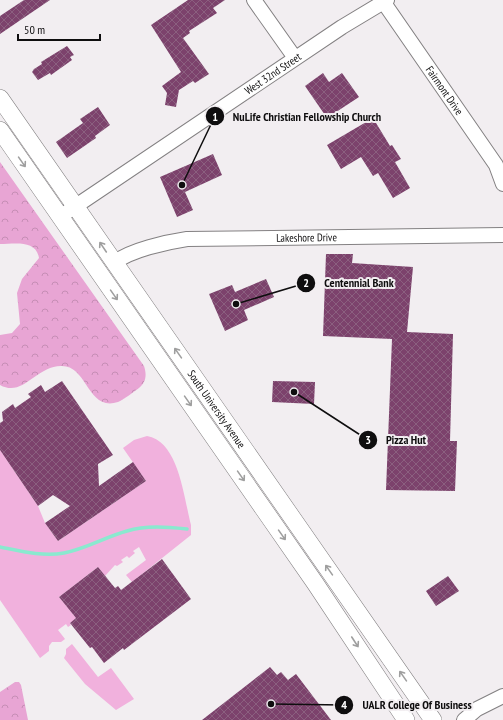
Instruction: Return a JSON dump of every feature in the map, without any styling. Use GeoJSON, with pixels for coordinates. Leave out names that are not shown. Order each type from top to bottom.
{"type":"FeatureCollection","features":[{"type":"Feature","properties":{"kind":"main road","name":"South University Avenue"},"geometry":{"type":"LineString","coordinates":[[0,98],[433,720]]}},
{"type":"Feature","properties":{"kind":"main road","name":"South University Avenue"},"geometry":{"type":"LineString","coordinates":[[0,130],[336,614],[406,720]]}},
{"type":"Feature","properties":{"kind":"street"},"geometry":{"type":"LineString","coordinates":[[254,0],[295,58]]}},
{"type":"Feature","properties":{"kind":"street","name":"West 32nd Street"},"geometry":{"type":"LineString","coordinates":[[60,216],[295,58],[384,1]]}},
{"type":"Feature","properties":{"kind":"street","name":"Fairmont Drive"},"geometry":{"type":"LineString","coordinates":[[384,1],[496,165],[503,184]]}},
{"type":"Feature","properties":{"kind":"street","name":"Lakeshore Drive"},"geometry":{"type":"LineString","coordinates":[[114,263],[158,245],[187,239],[503,235]]}},
{"type":"Feature","properties":{"kind":"street"},"geometry":{"type":"LineString","coordinates":[[464,720],[477,709],[503,696]]}},
{"type":"Feature","properties":{"kind":"shaded area"},"geometry":{"type":"Polygon","coordinates":[[[147,436],[158,440],[166,448],[173,460],[182,487],[191,525],[191,535],[132,582],[126,575],[146,560],[139,547],[133,551],[135,553],[129,558],[127,556],[121,560],[123,562],[117,566],[115,565],[105,576],[98,567],[59,597],[76,618],[68,627],[66,624],[58,630],[65,639],[61,642],[52,642],[49,646],[49,651],[40,658],[0,600],[0,450],[38,506],[45,523],[58,541],[146,481],[123,448],[134,440],[147,436]]]}},
{"type":"Feature","properties":{"kind":"shaded area"},"geometry":{"type":"Polygon","coordinates":[[[72,644],[98,677],[111,668],[134,699],[116,710],[85,684],[64,658],[66,649],[72,644]]]}},
{"type":"Feature","properties":{"kind":"green space"},"geometry":{"type":"Polygon","coordinates":[[[0,162],[144,366],[146,375],[143,383],[139,388],[121,401],[108,403],[100,400],[93,395],[77,373],[70,368],[61,366],[52,367],[16,388],[8,388],[0,385],[0,335],[12,333],[20,324],[17,293],[22,279],[39,258],[34,248],[29,245],[18,243],[0,244],[0,162]]]}},
{"type":"Feature","properties":{"kind":"green space"},"geometry":{"type":"Polygon","coordinates":[[[15,682],[19,682],[21,685],[28,720],[0,720],[0,692],[15,682]]]}},
{"type":"Feature","properties":{"kind":"building"},"geometry":{"type":"Polygon","coordinates":[[[24,0],[50,0],[0,34],[0,16],[24,0]]]}},
{"type":"Feature","properties":{"kind":"building"},"geometry":{"type":"Polygon","coordinates":[[[188,0],[225,0],[213,8],[217,13],[189,31],[190,33],[183,38],[209,74],[195,83],[193,81],[179,90],[176,107],[165,105],[167,93],[162,86],[181,72],[151,25],[188,0]]]}},
{"type":"Feature","properties":{"kind":"building"},"geometry":{"type":"Polygon","coordinates":[[[67,46],[74,55],[70,57],[72,60],[51,75],[50,73],[38,80],[32,72],[34,69],[42,64],[41,62],[67,46]]]}},
{"type":"Feature","properties":{"kind":"building"},"geometry":{"type":"Polygon","coordinates":[[[323,73],[329,82],[342,73],[359,97],[327,118],[305,86],[323,73]]]}},
{"type":"Feature","properties":{"kind":"building"},"geometry":{"type":"Polygon","coordinates":[[[98,107],[110,125],[95,136],[96,138],[67,158],[56,142],[83,123],[80,119],[98,107]]]}},
{"type":"Feature","properties":{"kind":"building"},"geometry":{"type":"Polygon","coordinates":[[[373,118],[390,146],[392,145],[401,159],[395,162],[410,188],[393,198],[378,173],[373,176],[361,157],[341,169],[327,145],[373,118]]]}},
{"type":"Feature","properties":{"kind":"building"},"geometry":{"type":"Polygon","coordinates":[[[213,154],[222,175],[185,192],[193,210],[177,217],[160,177],[213,154]]]}},
{"type":"Feature","properties":{"kind":"building"},"geometry":{"type":"Polygon","coordinates":[[[326,254],[353,254],[352,263],[413,267],[407,332],[453,334],[450,441],[457,441],[455,491],[386,490],[392,339],[323,336],[326,254]]]}},
{"type":"Feature","properties":{"kind":"building"},"geometry":{"type":"Polygon","coordinates":[[[266,279],[274,297],[244,310],[248,320],[225,331],[209,294],[232,285],[235,292],[266,279]]]}},
{"type":"Feature","properties":{"kind":"building"},"geometry":{"type":"Polygon","coordinates":[[[62,381],[113,455],[98,464],[99,486],[133,462],[146,481],[58,541],[45,523],[70,506],[53,495],[38,506],[0,450],[0,423],[3,421],[2,412],[13,404],[15,408],[31,397],[28,394],[41,385],[45,392],[62,381]]]}},
{"type":"Feature","properties":{"kind":"building"},"geometry":{"type":"Polygon","coordinates":[[[273,381],[315,382],[314,404],[272,402],[273,381]]]}},
{"type":"Feature","properties":{"kind":"building"},"geometry":{"type":"Polygon","coordinates":[[[162,559],[191,599],[124,650],[123,648],[104,663],[92,647],[90,648],[70,623],[76,618],[59,597],[98,567],[115,588],[118,586],[121,590],[162,559]]]}},
{"type":"Feature","properties":{"kind":"building"},"geometry":{"type":"Polygon","coordinates":[[[448,576],[459,591],[436,606],[426,591],[448,576]]]}},
{"type":"Feature","properties":{"kind":"building"},"geometry":{"type":"Polygon","coordinates":[[[270,667],[277,675],[281,672],[288,680],[296,674],[331,720],[202,720],[270,667]]]}},
{"type":"Feature","properties":{"kind":"waterway"},"geometry":{"type":"LineString","coordinates":[[0,547],[32,553],[56,554],[80,549],[134,529],[157,527],[187,529]]}},
{"type":"Feature","properties":{"kind":"place","name":"NuLife Christian Fellowship Church"},"geometry":{"type":"Point","coordinates":[182,185]}},
{"type":"Feature","properties":{"kind":"place","name":"Centennial Bank"},"geometry":{"type":"Point","coordinates":[236,304]}},
{"type":"Feature","properties":{"kind":"place","name":"Pizza Hut"},"geometry":{"type":"Point","coordinates":[294,392]}},
{"type":"Feature","properties":{"kind":"place","name":"UALR College Of Business"},"geometry":{"type":"Point","coordinates":[271,704]}}]}
